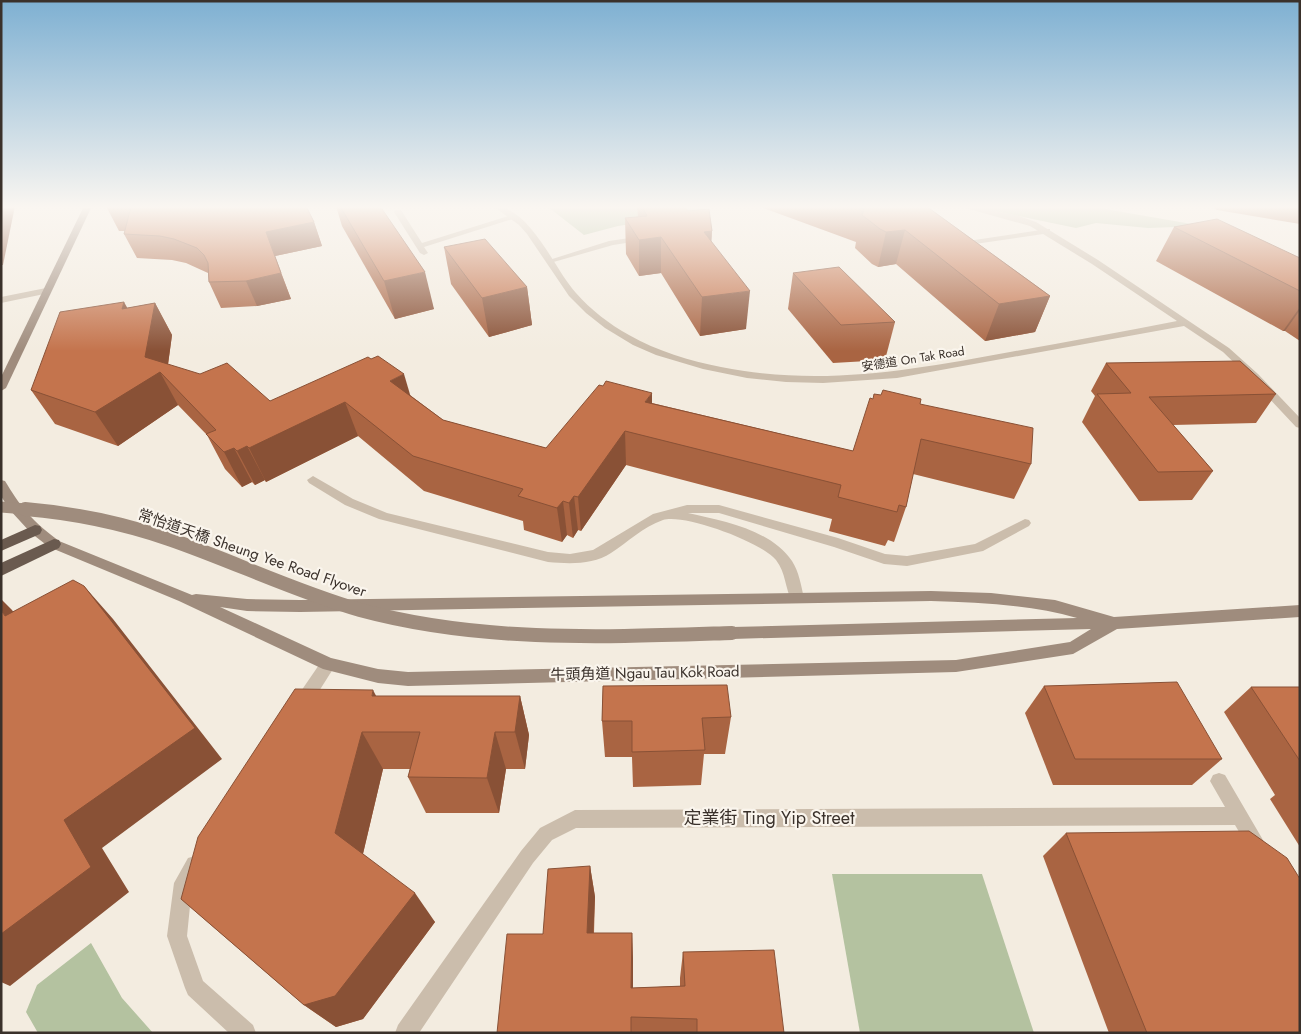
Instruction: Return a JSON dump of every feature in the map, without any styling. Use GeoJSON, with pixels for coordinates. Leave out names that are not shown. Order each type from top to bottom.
{"type":"FeatureCollection","features":[{"type":"Feature","properties":{"kind":"highway"},"geometry":{"type":"LineString","coordinates":[[1,546],[35,530]]}},
{"type":"Feature","properties":{"kind":"highway"},"geometry":{"type":"LineString","coordinates":[[1,570],[54,544]]}},
{"type":"Feature","properties":{"kind":"main road"},"geometry":{"type":"LineString","coordinates":[[1,388],[64,254]]}},
{"type":"Feature","properties":{"kind":"main road","name":"牛頭角道 Ngau Tau Kok Road"},"geometry":{"type":"LineString","coordinates":[[1,484],[13,506],[35,530],[54,544],[184,598],[328,664],[378,676],[408,678],[956,666],[1072,648],[1114,623]]}},
{"type":"Feature","properties":{"kind":"main road","name":"常怡道天橋 Sheung Yee Road Flyover"},"geometry":{"type":"LineString","coordinates":[[1,506],[49,511],[122,525],[172,541],[337,603],[426,625],[482,632],[535,635],[589,636],[732,633]]}},
{"type":"Feature","properties":{"kind":"main road","name":"牛頭角道 Ngau Tau Kok Road"},"geometry":{"type":"LineString","coordinates":[[184,598],[247,605],[300,606],[931,596],[991,598],[1056,606],[1114,623]]}},
{"type":"Feature","properties":{"kind":"main road","name":"牛頭角道 Ngau Tau Kok Road"},"geometry":{"type":"LineString","coordinates":[[732,633],[1114,623],[1300,611]]}},
{"type":"Feature","properties":{"kind":"street","name":"安德道 On Tak Road"},"geometry":{"type":"LineString","coordinates":[[546,254],[577,300],[602,322],[628,339],[661,353],[692,363],[746,375],[773,378],[829,381],[890,377],[1184,323]]}},
{"type":"Feature","properties":{"kind":"street"},"geometry":{"type":"LineString","coordinates":[[550,261],[573,254]]}},
{"type":"Feature","properties":{"kind":"street"},"geometry":{"type":"LineString","coordinates":[[1082,254],[1226,350],[1254,376],[1300,425]]}},
{"type":"Feature","properties":{"kind":"street"},"geometry":{"type":"LineString","coordinates":[[1,300],[46,291]]}},
{"type":"Feature","properties":{"kind":"street"},"geometry":{"type":"LineString","coordinates":[[312,480],[349,502],[383,516],[524,552],[555,557],[576,558],[595,555],[606,550],[643,523],[687,509],[719,509],[838,543],[874,557],[896,561],[978,548],[1025,523]]}},
{"type":"Feature","properties":{"kind":"street"},"geometry":{"type":"LineString","coordinates":[[671,513],[753,537],[765,543],[778,553],[787,564],[793,578],[797,598]]}},
{"type":"Feature","properties":{"kind":"street"},"geometry":{"type":"LineString","coordinates":[[295,713],[328,664]]}},
{"type":"Feature","properties":{"kind":"street"},"geometry":{"type":"LineString","coordinates":[[1219,781],[1264,858]]}},
{"type":"Feature","properties":{"kind":"street","name":"定業街 Ting Yip Street"},"geometry":{"type":"LineString","coordinates":[[406,1033],[527,857],[546,834],[575,819],[1239,816]]}},
{"type":"Feature","properties":{"kind":"street"},"geometry":{"type":"LineString","coordinates":[[205,851],[184,883],[177,936],[195,988],[245,1033]]}},
{"type":"Feature","properties":{"kind":"green space"},"geometry":{"type":"Polygon","coordinates":[[[832,874],[982,874],[1034,1033],[860,1033],[832,874]]]}},
{"type":"Feature","properties":{"kind":"green space"},"geometry":{"type":"Polygon","coordinates":[[[91,943],[122,998],[153,1033],[38,1033],[26,1012],[37,985],[91,943]]]}},
{"type":"Feature","properties":{"kind":"building"},"geometry":{"type":"Polygon","coordinates":[[[274,254],[281,273],[246,281],[209,282],[208,263],[204,255],[274,254]]]}},
{"type":"Feature","properties":{"kind":"building"},"geometry":{"type":"Polygon","coordinates":[[[368,254],[413,254],[425,272],[384,281],[368,254]]]}},
{"type":"Feature","properties":{"kind":"building"},"geometry":{"type":"Polygon","coordinates":[[[449,254],[498,254],[527,287],[482,298],[449,254]]]}},
{"type":"Feature","properties":{"kind":"building"},"geometry":{"type":"Polygon","coordinates":[[[673,254],[721,254],[750,291],[702,297],[673,254]]]}},
{"type":"Feature","properties":{"kind":"building"},"geometry":{"type":"Polygon","coordinates":[[[936,254],[992,254],[1050,296],[999,304],[936,254]]]}},
{"type":"Feature","properties":{"kind":"building"},"geometry":{"type":"Polygon","coordinates":[[[1228,254],[1292,254],[1300,258],[1300,291],[1228,254]]]}},
{"type":"Feature","properties":{"kind":"building"},"geometry":{"type":"Polygon","coordinates":[[[839,267],[895,322],[841,325],[793,273],[839,267]]]}},
{"type":"Feature","properties":{"kind":"building"},"geometry":{"type":"Polygon","coordinates":[[[124,302],[122,309],[155,303],[145,357],[200,374],[227,363],[270,401],[368,357],[371,359],[378,356],[404,374],[390,381],[443,420],[546,448],[599,385],[603,386],[606,381],[652,393],[645,402],[853,451],[870,398],[873,399],[874,394],[881,395],[883,390],[921,399],[920,404],[1033,428],[1031,464],[921,439],[906,507],[899,505],[897,512],[838,497],[841,485],[625,431],[578,497],[574,496],[569,503],[563,501],[557,508],[518,496],[523,489],[413,456],[345,402],[249,448],[247,446],[237,451],[234,448],[224,452],[206,434],[216,430],[160,372],[95,412],[31,390],[60,312],[124,302]]]}},
{"type":"Feature","properties":{"kind":"building"},"geometry":{"type":"Polygon","coordinates":[[[1240,361],[1276,394],[1149,397],[1213,471],[1158,472],[1097,394],[1131,393],[1106,363],[1240,361]]]}},
{"type":"Feature","properties":{"kind":"building"},"geometry":{"type":"Polygon","coordinates":[[[73,580],[84,586],[195,728],[64,820],[91,867],[1,934],[1,610],[5,616],[73,580]]]}},
{"type":"Feature","properties":{"kind":"building"},"geometry":{"type":"Polygon","coordinates":[[[1177,682],[1222,759],[1075,759],[1044,686],[1177,682]]]}},
{"type":"Feature","properties":{"kind":"building"},"geometry":{"type":"Polygon","coordinates":[[[727,685],[731,717],[702,718],[705,750],[632,752],[632,721],[602,721],[603,686],[727,685]]]}},
{"type":"Feature","properties":{"kind":"building"},"geometry":{"type":"Polygon","coordinates":[[[1251,687],[1300,687],[1300,761],[1251,687]]]}},
{"type":"Feature","properties":{"kind":"building"},"geometry":{"type":"Polygon","coordinates":[[[295,689],[373,690],[372,696],[520,696],[515,732],[495,732],[487,778],[408,777],[420,732],[362,732],[335,833],[415,893],[335,996],[304,1005],[181,899],[198,837],[295,689]]]}},
{"type":"Feature","properties":{"kind":"building"},"geometry":{"type":"Polygon","coordinates":[[[1249,831],[1287,858],[1300,879],[1300,1033],[1147,1033],[1066,833],[1249,831]]]}},
{"type":"Feature","properties":{"kind":"building"},"geometry":{"type":"Polygon","coordinates":[[[590,866],[587,933],[632,933],[631,988],[685,986],[683,952],[774,950],[784,1033],[697,1033],[697,1019],[631,1017],[631,1033],[497,1033],[507,934],[543,934],[548,869],[590,866]]]}}]}
